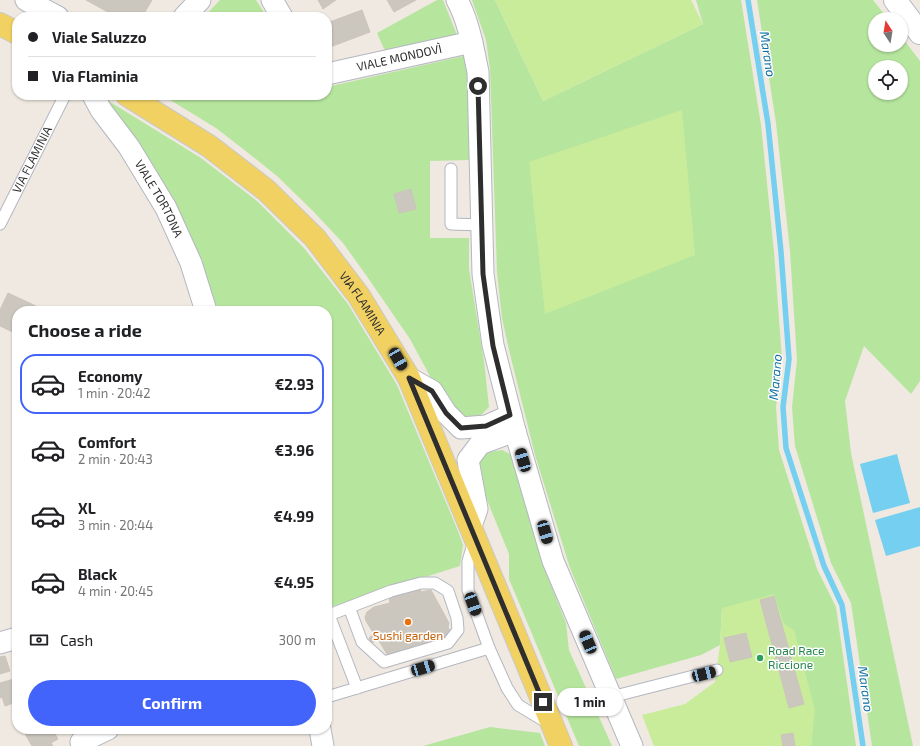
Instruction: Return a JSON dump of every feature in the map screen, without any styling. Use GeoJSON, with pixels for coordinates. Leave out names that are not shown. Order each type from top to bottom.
{"type":"FeatureCollection","features":[{"type":"Feature","properties":{"kind":"main road"},"geometry":{"type":"LineString","coordinates":[[0,24],[12,31]]}},
{"type":"Feature","properties":{"kind":"main road","name":"VIA FLAMINIA"},"geometry":{"type":"LineString","coordinates":[[135,100],[209,146],[266,190],[315,238],[359,296],[409,378],[558,736]]}},
{"type":"Feature","properties":{"kind":"street"},"geometry":{"type":"LineString","coordinates":[[26,0],[49,12]]}},
{"type":"Feature","properties":{"kind":"street"},"geometry":{"type":"LineString","coordinates":[[189,12],[200,0]]}},
{"type":"Feature","properties":{"kind":"street"},"geometry":{"type":"LineString","coordinates":[[272,0],[279,12]]}},
{"type":"Feature","properties":{"kind":"street"},"geometry":{"type":"LineString","coordinates":[[457,0],[461,7],[472,42],[478,72],[483,274],[493,346],[513,423],[553,561],[632,746]]}},
{"type":"Feature","properties":{"kind":"street"},"geometry":{"type":"LineString","coordinates":[[895,0],[920,33]]}},
{"type":"Feature","properties":{"kind":"street","name":"VIALE MONDOVÌ"},"geometry":{"type":"LineString","coordinates":[[332,73],[472,42]]}},
{"type":"Feature","properties":{"kind":"street","name":"VIALE TORTONA"},"geometry":{"type":"LineString","coordinates":[[96,100],[101,110],[129,147],[166,208],[191,263],[204,306]]}},
{"type":"Feature","properties":{"kind":"street"},"geometry":{"type":"LineString","coordinates":[[409,378],[432,391],[446,413],[461,428],[513,423]]}},
{"type":"Feature","properties":{"kind":"street"},"geometry":{"type":"LineString","coordinates":[[473,531],[477,509],[468,460],[480,444],[513,423]]}},
{"type":"Feature","properties":{"kind":"street"},"geometry":{"type":"LineString","coordinates":[[0,643],[12,639]]}},
{"type":"Feature","properties":{"kind":"street"},"geometry":{"type":"LineString","coordinates":[[82,742],[98,734]]}},
{"type":"Feature","properties":{"kind":"street"},"geometry":{"type":"LineString","coordinates":[[321,734],[323,746]]}},
{"type":"Feature","properties":{"kind":"lane","name":"VIA FLAMINIA"},"geometry":{"type":"LineString","coordinates":[[0,224],[62,100]]}},
{"type":"Feature","properties":{"kind":"lane"},"geometry":{"type":"LineString","coordinates":[[451,169],[451,224],[482,226]]}},
{"type":"Feature","properties":{"kind":"lane"},"geometry":{"type":"LineString","coordinates":[[473,531],[468,560],[468,590],[489,648],[507,688],[518,704],[558,736]]}},
{"type":"Feature","properties":{"kind":"lane"},"geometry":{"type":"LineString","coordinates":[[332,613],[391,591],[421,583],[435,582],[448,591],[457,618],[458,630],[448,643],[384,662]]}},
{"type":"Feature","properties":{"kind":"lane"},"geometry":{"type":"LineString","coordinates":[[349,607],[362,642],[384,662],[393,679]]}},
{"type":"Feature","properties":{"kind":"lane"},"geometry":{"type":"LineString","coordinates":[[332,624],[362,689]]}},
{"type":"Feature","properties":{"kind":"lane"},"geometry":{"type":"LineString","coordinates":[[332,696],[362,689],[426,670],[489,648]]}},
{"type":"Feature","properties":{"kind":"lane"},"geometry":{"type":"LineString","coordinates":[[611,697],[717,670]]}},
{"type":"Feature","properties":{"kind":"green space"},"geometry":{"type":"Polygon","coordinates":[[[220,0],[256,0],[264,12],[209,12],[220,0]]]}},
{"type":"Feature","properties":{"kind":"green space"},"geometry":{"type":"Polygon","coordinates":[[[437,0],[443,0],[457,35],[385,51],[377,33],[437,0]]]}},
{"type":"Feature","properties":{"kind":"green space"},"geometry":{"type":"Polygon","coordinates":[[[472,0],[495,0],[543,101],[703,24],[696,0],[741,0],[761,125],[774,252],[782,359],[776,407],[779,450],[817,569],[836,607],[856,746],[811,746],[814,710],[722,608],[720,645],[701,655],[616,679],[570,568],[535,455],[502,318],[497,272],[490,69],[486,40],[472,0]]]}},
{"type":"Feature","properties":{"kind":"green space"},"geometry":{"type":"Polygon","coordinates":[[[495,0],[691,0],[703,24],[543,101],[495,0]]]}},
{"type":"Feature","properties":{"kind":"green space"},"geometry":{"type":"Polygon","coordinates":[[[757,0],[873,0],[882,12],[868,12],[868,52],[908,52],[908,45],[920,61],[920,381],[911,394],[864,346],[845,401],[851,453],[913,746],[872,746],[851,603],[831,563],[795,446],[792,407],[797,360],[790,251],[776,123],[757,0]]]}},
{"type":"Feature","properties":{"kind":"green space"},"geometry":{"type":"Polygon","coordinates":[[[468,55],[469,160],[430,161],[430,238],[469,238],[469,269],[484,361],[489,407],[478,418],[462,419],[447,408],[410,339],[343,243],[312,210],[277,176],[247,152],[216,128],[170,100],[332,100],[332,86],[468,55]]]}},
{"type":"Feature","properties":{"kind":"green space"},"geometry":{"type":"Polygon","coordinates":[[[104,100],[107,100],[201,158],[257,201],[304,248],[348,304],[397,385],[463,545],[460,566],[332,606],[332,306],[210,306],[104,100]]]}},
{"type":"Feature","properties":{"kind":"green space"},"geometry":{"type":"Polygon","coordinates":[[[682,110],[695,255],[545,314],[529,162],[682,110]]]}},
{"type":"Feature","properties":{"kind":"green space"},"geometry":{"type":"Polygon","coordinates":[[[502,450],[512,455],[545,570],[566,623],[569,650],[612,746],[579,746],[509,579],[509,554],[476,473],[478,460],[489,452],[502,450]]]}},
{"type":"Feature","properties":{"kind":"green space","name":"Road Race Riccione"},"geometry":{"type":"Polygon","coordinates":[[[774,594],[784,624],[794,630],[815,710],[811,746],[654,746],[642,715],[685,704],[715,682],[720,645],[722,608],[774,594]]]}},
{"type":"Feature","properties":{"kind":"green space"},"geometry":{"type":"Polygon","coordinates":[[[490,727],[540,733],[545,746],[423,746],[490,727]]]}},
{"type":"Feature","properties":{"kind":"water"},"geometry":{"type":"Polygon","coordinates":[[[897,454],[910,503],[873,513],[860,464],[897,454]]]}},
{"type":"Feature","properties":{"kind":"water"},"geometry":{"type":"Polygon","coordinates":[[[920,507],[920,546],[886,556],[875,520],[920,507]]]}},
{"type":"Feature","properties":{"kind":"building"},"geometry":{"type":"Polygon","coordinates":[[[86,0],[152,0],[145,12],[108,12],[86,0]]]}},
{"type":"Feature","properties":{"kind":"building"},"geometry":{"type":"Polygon","coordinates":[[[318,0],[336,0],[323,9],[318,0]]]}},
{"type":"Feature","properties":{"kind":"building"},"geometry":{"type":"Polygon","coordinates":[[[387,0],[416,0],[394,12],[387,0]]]}},
{"type":"Feature","properties":{"kind":"building"},"geometry":{"type":"Polygon","coordinates":[[[362,10],[370,32],[332,46],[332,21],[362,10]]]}},
{"type":"Feature","properties":{"kind":"building"},"geometry":{"type":"Polygon","coordinates":[[[411,189],[416,209],[399,213],[394,194],[411,189]]]}},
{"type":"Feature","properties":{"kind":"building"},"geometry":{"type":"Polygon","coordinates":[[[8,293],[36,306],[12,306],[12,332],[0,326],[0,310],[8,293]]]}},
{"type":"Feature","properties":{"kind":"building","name":"Sushi garden"},"geometry":{"type":"Polygon","coordinates":[[[420,589],[421,592],[431,590],[449,623],[448,627],[452,636],[397,656],[388,656],[378,639],[372,643],[369,638],[374,634],[366,621],[365,617],[367,612],[374,607],[390,603],[389,597],[420,589]]]}},
{"type":"Feature","properties":{"kind":"building"},"geometry":{"type":"Polygon","coordinates":[[[774,596],[804,704],[789,708],[760,600],[774,596]]]}},
{"type":"Feature","properties":{"kind":"building"},"geometry":{"type":"Polygon","coordinates":[[[746,633],[752,657],[730,662],[724,638],[746,633]]]}},
{"type":"Feature","properties":{"kind":"building"},"geometry":{"type":"Polygon","coordinates":[[[5,656],[10,671],[0,674],[0,657],[5,656]]]}},
{"type":"Feature","properties":{"kind":"building"},"geometry":{"type":"Polygon","coordinates":[[[12,680],[12,703],[5,706],[2,697],[0,698],[0,683],[12,680]]]}},
{"type":"Feature","properties":{"kind":"building"},"geometry":{"type":"Polygon","coordinates":[[[793,733],[795,746],[783,746],[781,735],[793,733]]]}},
{"type":"Feature","properties":{"kind":"building"},"geometry":{"type":"Polygon","coordinates":[[[25,734],[55,734],[58,739],[51,743],[53,746],[32,746],[25,734]]]}},
{"type":"Feature","properties":{"kind":"waterway","name":"Marano"},"geometry":{"type":"LineString","coordinates":[[748,0],[768,124],[781,252],[789,359],[783,407],[786,448],[824,566],[842,605],[863,746]]}},
{"type":"Feature","properties":{"kind":"place","name":"Sushi garden"},"geometry":{"type":"Point","coordinates":[408,622]}},
{"type":"Feature","properties":{"kind":"place","name":"Road Race Riccione"},"geometry":{"type":"Point","coordinates":[760,658]}},
{"type":"Feature","properties":{"kind":"route"},"geometry":{"type":"LineString","coordinates":[[478,86],[483,274],[493,346],[510,415],[486,426],[461,428],[446,413],[432,391],[409,378],[543,702]]}}]}
